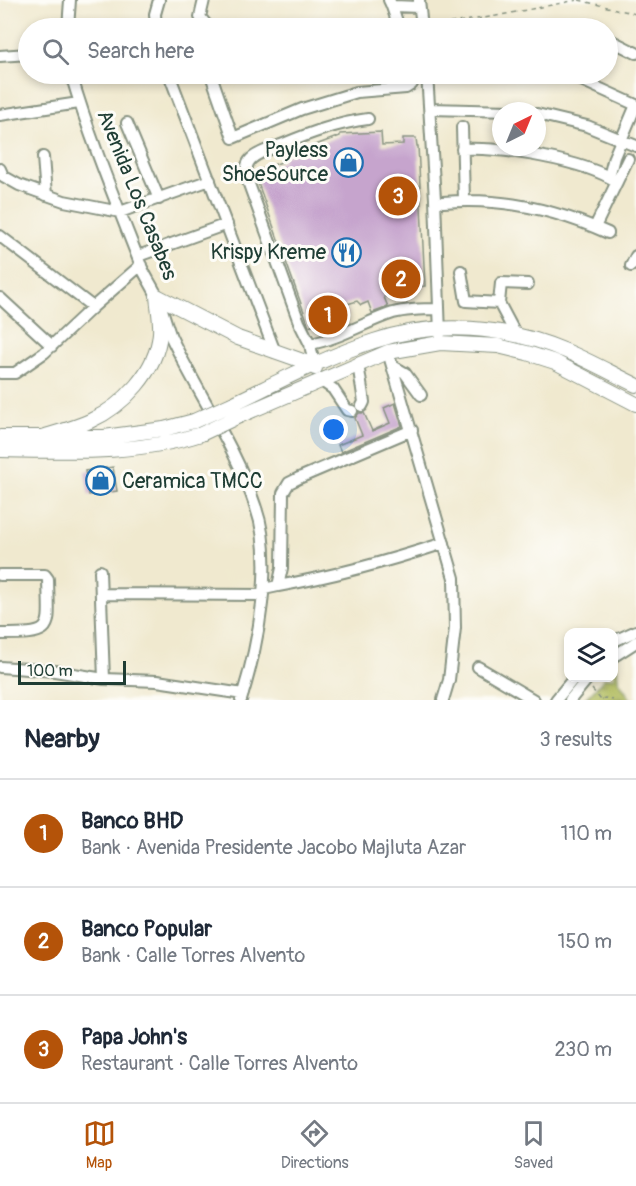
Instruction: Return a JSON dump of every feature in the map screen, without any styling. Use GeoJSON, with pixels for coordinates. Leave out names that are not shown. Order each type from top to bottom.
{"type":"FeatureCollection","features":[{"type":"Feature","properties":{"kind":"main road"},"geometry":{"type":"LineString","coordinates":[[157,296],[219,330],[314,365],[320,380]]}},
{"type":"Feature","properties":{"kind":"main road"},"geometry":{"type":"LineString","coordinates":[[42,438],[88,422],[125,398],[144,374],[156,353],[160,333],[157,296]]}},
{"type":"Feature","properties":{"kind":"main road"},"geometry":{"type":"LineString","coordinates":[[0,450],[134,449],[201,434],[235,410],[314,365],[374,340],[440,329],[516,335],[566,351],[636,385]]}},
{"type":"Feature","properties":{"kind":"main road"},"geometry":{"type":"LineString","coordinates":[[0,437],[104,437],[135,435],[164,429],[235,410],[320,380],[388,352],[440,343],[498,346],[527,353],[555,362],[636,404]]}},
{"type":"Feature","properties":{"kind":"street"},"geometry":{"type":"LineString","coordinates":[[69,18],[70,0]]}},
{"type":"Feature","properties":{"kind":"street"},"geometry":{"type":"LineString","coordinates":[[155,18],[159,0]]}},
{"type":"Feature","properties":{"kind":"street"},"geometry":{"type":"LineString","coordinates":[[202,18],[204,0]]}},
{"type":"Feature","properties":{"kind":"street"},"geometry":{"type":"LineString","coordinates":[[396,18],[392,3],[419,4]]}},
{"type":"Feature","properties":{"kind":"street"},"geometry":{"type":"LineString","coordinates":[[618,44],[636,53]]}},
{"type":"Feature","properties":{"kind":"street"},"geometry":{"type":"LineString","coordinates":[[0,56],[18,55]]}},
{"type":"Feature","properties":{"kind":"street","name":"Avenida Los Casabes"},"geometry":{"type":"LineString","coordinates":[[74,84],[120,212],[157,296],[172,338],[240,467],[257,509],[264,549],[263,592],[242,697]]}},
{"type":"Feature","properties":{"kind":"street"},"geometry":{"type":"LineString","coordinates":[[173,84],[275,352]]}},
{"type":"Feature","properties":{"kind":"street"},"geometry":{"type":"LineString","coordinates":[[214,84],[233,138],[302,109],[357,92],[406,88],[412,84]]}},
{"type":"Feature","properties":{"kind":"street"},"geometry":{"type":"LineString","coordinates":[[428,84],[440,343]]}},
{"type":"Feature","properties":{"kind":"street"},"geometry":{"type":"LineString","coordinates":[[590,84],[636,105],[621,139],[613,180],[595,226]]}},
{"type":"Feature","properties":{"kind":"street"},"geometry":{"type":"LineString","coordinates":[[0,115],[80,103]]}},
{"type":"Feature","properties":{"kind":"street"},"geometry":{"type":"LineString","coordinates":[[430,109],[492,111]]}},
{"type":"Feature","properties":{"kind":"street"},"geometry":{"type":"LineString","coordinates":[[546,116],[587,126],[636,146]]}},
{"type":"Feature","properties":{"kind":"street"},"geometry":{"type":"LineString","coordinates":[[314,365],[310,344],[299,322],[246,176],[246,166],[250,159],[261,153],[304,136],[342,123],[368,119]]}},
{"type":"Feature","properties":{"kind":"street"},"geometry":{"type":"LineString","coordinates":[[127,123],[159,199]]}},
{"type":"Feature","properties":{"kind":"street"},"geometry":{"type":"LineString","coordinates":[[462,127],[464,200]]}},
{"type":"Feature","properties":{"kind":"street"},"geometry":{"type":"LineString","coordinates":[[462,148],[494,148],[535,156],[573,165],[613,180]]}},
{"type":"Feature","properties":{"kind":"street"},"geometry":{"type":"LineString","coordinates":[[43,157],[46,195]]}},
{"type":"Feature","properties":{"kind":"street"},"geometry":{"type":"LineString","coordinates":[[613,180],[628,159]]}},
{"type":"Feature","properties":{"kind":"street"},"geometry":{"type":"LineString","coordinates":[[0,169],[8,180],[46,195],[64,201],[120,212],[210,180]]}},
{"type":"Feature","properties":{"kind":"street"},"geometry":{"type":"LineString","coordinates":[[443,202],[464,200],[525,206],[554,212],[595,226],[608,233]]}},
{"type":"Feature","properties":{"kind":"street"},"geometry":{"type":"LineString","coordinates":[[0,373],[15,373],[52,346],[140,261],[227,224]]}},
{"type":"Feature","properties":{"kind":"street"},"geometry":{"type":"LineString","coordinates":[[0,236],[93,306]]}},
{"type":"Feature","properties":{"kind":"street"},"geometry":{"type":"LineString","coordinates":[[461,271],[465,301],[499,303]]}},
{"type":"Feature","properties":{"kind":"street"},"geometry":{"type":"LineString","coordinates":[[516,335],[499,303],[501,283],[528,284]]}},
{"type":"Feature","properties":{"kind":"street"},"geometry":{"type":"LineString","coordinates":[[0,298],[52,346]]}},
{"type":"Feature","properties":{"kind":"street"},"geometry":{"type":"LineString","coordinates":[[310,344],[330,339],[394,313],[439,309]]}},
{"type":"Feature","properties":{"kind":"street"},"geometry":{"type":"LineString","coordinates":[[388,352],[454,578],[455,628],[449,680],[443,700]]}},
{"type":"Feature","properties":{"kind":"street"},"geometry":{"type":"LineString","coordinates":[[320,380],[333,389],[347,410],[357,409],[364,402],[358,364]]}},
{"type":"Feature","properties":{"kind":"street"},"geometry":{"type":"LineString","coordinates":[[393,366],[405,373],[421,396]]}},
{"type":"Feature","properties":{"kind":"street"},"geometry":{"type":"LineString","coordinates":[[278,586],[282,568],[283,493],[285,488],[300,478],[412,430]]}},
{"type":"Feature","properties":{"kind":"street"},"geometry":{"type":"LineString","coordinates":[[103,594],[263,592],[278,586],[324,578],[375,565],[444,543]]}},
{"type":"Feature","properties":{"kind":"street"},"geometry":{"type":"LineString","coordinates":[[100,571],[103,594],[104,679]]}},
{"type":"Feature","properties":{"kind":"street"},"geometry":{"type":"LineString","coordinates":[[0,575],[45,575],[48,579],[46,627],[42,631],[30,634],[0,634]]}},
{"type":"Feature","properties":{"kind":"street"},"geometry":{"type":"LineString","coordinates":[[618,639],[636,631]]}},
{"type":"Feature","properties":{"kind":"street"},"geometry":{"type":"LineString","coordinates":[[618,653],[636,642]]}},
{"type":"Feature","properties":{"kind":"street"},"geometry":{"type":"LineString","coordinates":[[0,667],[55,671],[104,679],[157,681],[242,697]]}},
{"type":"Feature","properties":{"kind":"street"},"geometry":{"type":"LineString","coordinates":[[478,667],[534,700]]}},
{"type":"Feature","properties":{"kind":"street"},"geometry":{"type":"LineString","coordinates":[[556,700],[578,682]]}},
{"type":"Feature","properties":{"kind":"street"},"geometry":{"type":"LineString","coordinates":[[570,700],[580,682]]}},
{"type":"Feature","properties":{"kind":"path"},"geometry":{"type":"LineString","coordinates":[[484,18],[578,0],[636,14]]}},
{"type":"Feature","properties":{"kind":"path"},"geometry":{"type":"LineString","coordinates":[[585,682],[601,700],[605,698],[613,700]]}},
{"type":"Feature","properties":{"kind":"green space"},"geometry":{"type":"Polygon","coordinates":[[[618,680],[631,700],[584,700],[601,682],[618,682],[618,680]]]}},
{"type":"Feature","properties":{"kind":"building"},"geometry":{"type":"Polygon","coordinates":[[[381,132],[382,145],[403,144],[403,138],[416,138],[425,286],[387,288],[384,297],[388,307],[372,313],[368,302],[361,305],[357,301],[344,305],[348,315],[318,326],[317,323],[309,326],[254,172],[284,161],[283,157],[340,136],[340,134],[381,132]]]}},
{"type":"Feature","properties":{"kind":"building"},"geometry":{"type":"Polygon","coordinates":[[[395,403],[402,426],[341,452],[338,445],[362,435],[355,418],[359,413],[364,413],[372,431],[390,423],[384,408],[395,403]]]}},
{"type":"Feature","properties":{"kind":"building","name":"Ceramica TMCC"},"geometry":{"type":"Polygon","coordinates":[[[113,467],[117,491],[89,495],[85,471],[113,467]]]}},
{"type":"Feature","properties":{"kind":"place","name":"Payless ShoeSource"},"geometry":{"type":"Point","coordinates":[349,162]}},
{"type":"Feature","properties":{"kind":"place","name":"Papa John's"},"geometry":{"type":"Point","coordinates":[398,196]}},
{"type":"Feature","properties":{"kind":"place","name":"Krispy Kreme"},"geometry":{"type":"Point","coordinates":[347,252]}},
{"type":"Feature","properties":{"kind":"place","name":"Banco Popular"},"geometry":{"type":"Point","coordinates":[401,279]}},
{"type":"Feature","properties":{"kind":"place","name":"Banco BHD"},"geometry":{"type":"Point","coordinates":[328,315]}},
{"type":"Feature","properties":{"kind":"place","name":"Ceramica TMCC"},"geometry":{"type":"Point","coordinates":[101,481]}}]}
